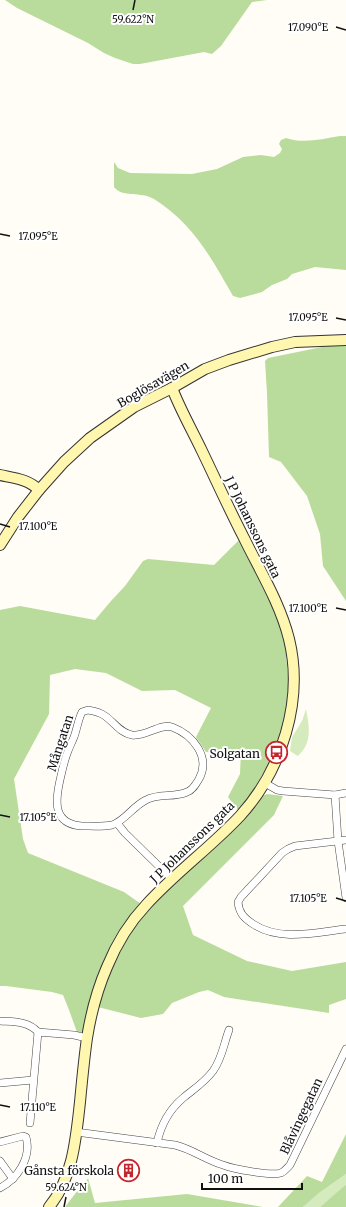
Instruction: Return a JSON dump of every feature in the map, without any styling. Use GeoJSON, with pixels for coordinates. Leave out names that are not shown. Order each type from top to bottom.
{"type":"FeatureCollection","features":[{"type":"Feature","properties":{"kind":"street","name":"Boglösavägen"},"geometry":{"type":"LineString","coordinates":[[0,545],[18,517],[39,490],[64,462],[90,438],[134,407],[205,369],[272,346],[295,342],[346,340]]}},
{"type":"Feature","properties":{"kind":"street","name":"J P Johanssons gata"},"geometry":{"type":"LineString","coordinates":[[49,1207],[59,1193],[72,1157],[87,1038],[94,1002],[107,965],[132,922],[146,905],[172,879],[223,833],[241,815],[257,795],[278,758],[284,742],[292,701],[290,641],[277,604],[172,388]]}},
{"type":"Feature","properties":{"kind":"street"},"geometry":{"type":"LineString","coordinates":[[0,475],[24,480],[34,485],[39,490]]}},
{"type":"Feature","properties":{"kind":"street","name":"Mångatan"},"geometry":{"type":"LineString","coordinates":[[88,710],[100,713],[122,731],[130,734],[146,734],[165,726],[171,727],[191,739],[202,754],[203,764],[201,775],[195,786],[188,792],[180,795],[158,796],[146,799],[117,823],[101,826],[76,825],[62,818],[58,812],[57,795],[63,765],[74,738],[79,718],[82,712],[88,710]]}},
{"type":"Feature","properties":{"kind":"street"},"geometry":{"type":"LineString","coordinates":[[265,782],[276,790],[283,792],[335,795],[346,793]]}},
{"type":"Feature","properties":{"kind":"street"},"geometry":{"type":"LineString","coordinates":[[335,795],[338,841],[346,898]]}},
{"type":"Feature","properties":{"kind":"street"},"geometry":{"type":"LineString","coordinates":[[117,823],[125,833],[172,879]]}},
{"type":"Feature","properties":{"kind":"street"},"geometry":{"type":"LineString","coordinates":[[346,840],[295,846],[288,849],[282,853],[238,902],[241,915],[255,925],[270,932],[294,935],[346,929]]}},
{"type":"Feature","properties":{"kind":"street"},"geometry":{"type":"LineString","coordinates":[[0,1022],[27,1024],[33,1026],[38,1032],[74,1035],[87,1038]]}},
{"type":"Feature","properties":{"kind":"street"},"geometry":{"type":"LineString","coordinates":[[156,1143],[162,1125],[170,1111],[201,1084],[214,1070],[218,1063],[229,1030]]}},
{"type":"Feature","properties":{"kind":"street"},"geometry":{"type":"LineString","coordinates":[[30,1123],[38,1032]]}},
{"type":"Feature","properties":{"kind":"street","name":"Blåvingegatan"},"geometry":{"type":"LineString","coordinates":[[76,1132],[185,1147],[217,1163],[232,1168],[274,1174],[281,1172],[287,1169],[290,1165],[346,1049]]}},
{"type":"Feature","properties":{"kind":"street"},"geometry":{"type":"LineString","coordinates":[[0,1083],[33,1080]]}},
{"type":"Feature","properties":{"kind":"street"},"geometry":{"type":"LineString","coordinates":[[0,1142],[23,1136],[26,1137],[28,1142],[27,1151],[20,1170],[13,1179],[0,1188]]}},
{"type":"Feature","properties":{"kind":"street"},"geometry":{"type":"LineString","coordinates":[[0,1161],[13,1179]]}},
{"type":"Feature","properties":{"kind":"green space"},"geometry":{"type":"Polygon","coordinates":[[[5,0],[267,0],[252,2],[221,46],[212,54],[204,52],[133,64],[104,53],[88,43],[17,8],[5,0]]]}},
{"type":"Feature","properties":{"kind":"green space"},"geometry":{"type":"Polygon","coordinates":[[[346,136],[346,270],[315,267],[292,274],[287,279],[272,285],[262,292],[240,298],[233,296],[200,242],[168,209],[154,199],[143,195],[127,194],[117,190],[114,187],[114,162],[118,168],[130,173],[192,174],[217,169],[243,157],[261,155],[274,157],[280,153],[282,149],[279,144],[281,140],[286,138],[306,141],[346,136]]]}},
{"type":"Feature","properties":{"kind":"green space"},"geometry":{"type":"Polygon","coordinates":[[[327,346],[346,346],[346,601],[323,566],[320,534],[307,496],[281,462],[269,457],[265,361],[268,358],[327,346]]]}},
{"type":"Feature","properties":{"kind":"green space"},"geometry":{"type":"Polygon","coordinates":[[[239,540],[273,606],[279,622],[285,642],[289,689],[285,715],[273,756],[250,796],[238,810],[228,797],[240,774],[241,751],[206,752],[196,737],[211,708],[175,690],[142,691],[106,673],[75,669],[50,675],[49,714],[14,779],[23,839],[28,853],[124,892],[141,904],[129,919],[84,1032],[77,1032],[63,995],[52,992],[0,986],[0,610],[20,606],[95,620],[125,586],[143,561],[148,559],[214,565],[239,540]]]}},
{"type":"Feature","properties":{"kind":"green space"},"geometry":{"type":"Polygon","coordinates":[[[306,709],[309,734],[303,751],[298,756],[290,751],[292,737],[302,721],[306,709]]]}},
{"type":"Feature","properties":{"kind":"green space"},"geometry":{"type":"Polygon","coordinates":[[[267,794],[283,796],[274,815],[183,906],[193,935],[247,961],[292,971],[346,962],[346,999],[329,1005],[329,1013],[224,997],[208,990],[172,1003],[163,1014],[141,1018],[98,1007],[105,983],[126,938],[146,912],[260,797],[267,794]]]}},
{"type":"Feature","properties":{"kind":"green space"},"geometry":{"type":"Polygon","coordinates":[[[346,1134],[346,1174],[319,1193],[303,1207],[278,1207],[307,1176],[322,1182],[346,1134]]]}},
{"type":"Feature","properties":{"kind":"green space"},"geometry":{"type":"Polygon","coordinates":[[[346,1174],[346,1185],[320,1207],[303,1207],[319,1193],[346,1174]]]}},
{"type":"Feature","properties":{"kind":"green space"},"geometry":{"type":"Polygon","coordinates":[[[88,1178],[95,1203],[187,1194],[263,1207],[65,1207],[78,1190],[84,1186],[88,1178]]]}},
{"type":"Feature","properties":{"kind":"green space"},"geometry":{"type":"Polygon","coordinates":[[[346,1185],[346,1207],[320,1207],[343,1187],[346,1185]]]}},
{"type":"Feature","properties":{"kind":"place","name":"Solgatan"},"geometry":{"type":"Point","coordinates":[276,753]}},
{"type":"Feature","properties":{"kind":"place","name":"Gånsta förskola"},"geometry":{"type":"Point","coordinates":[129,1170]}}]}
